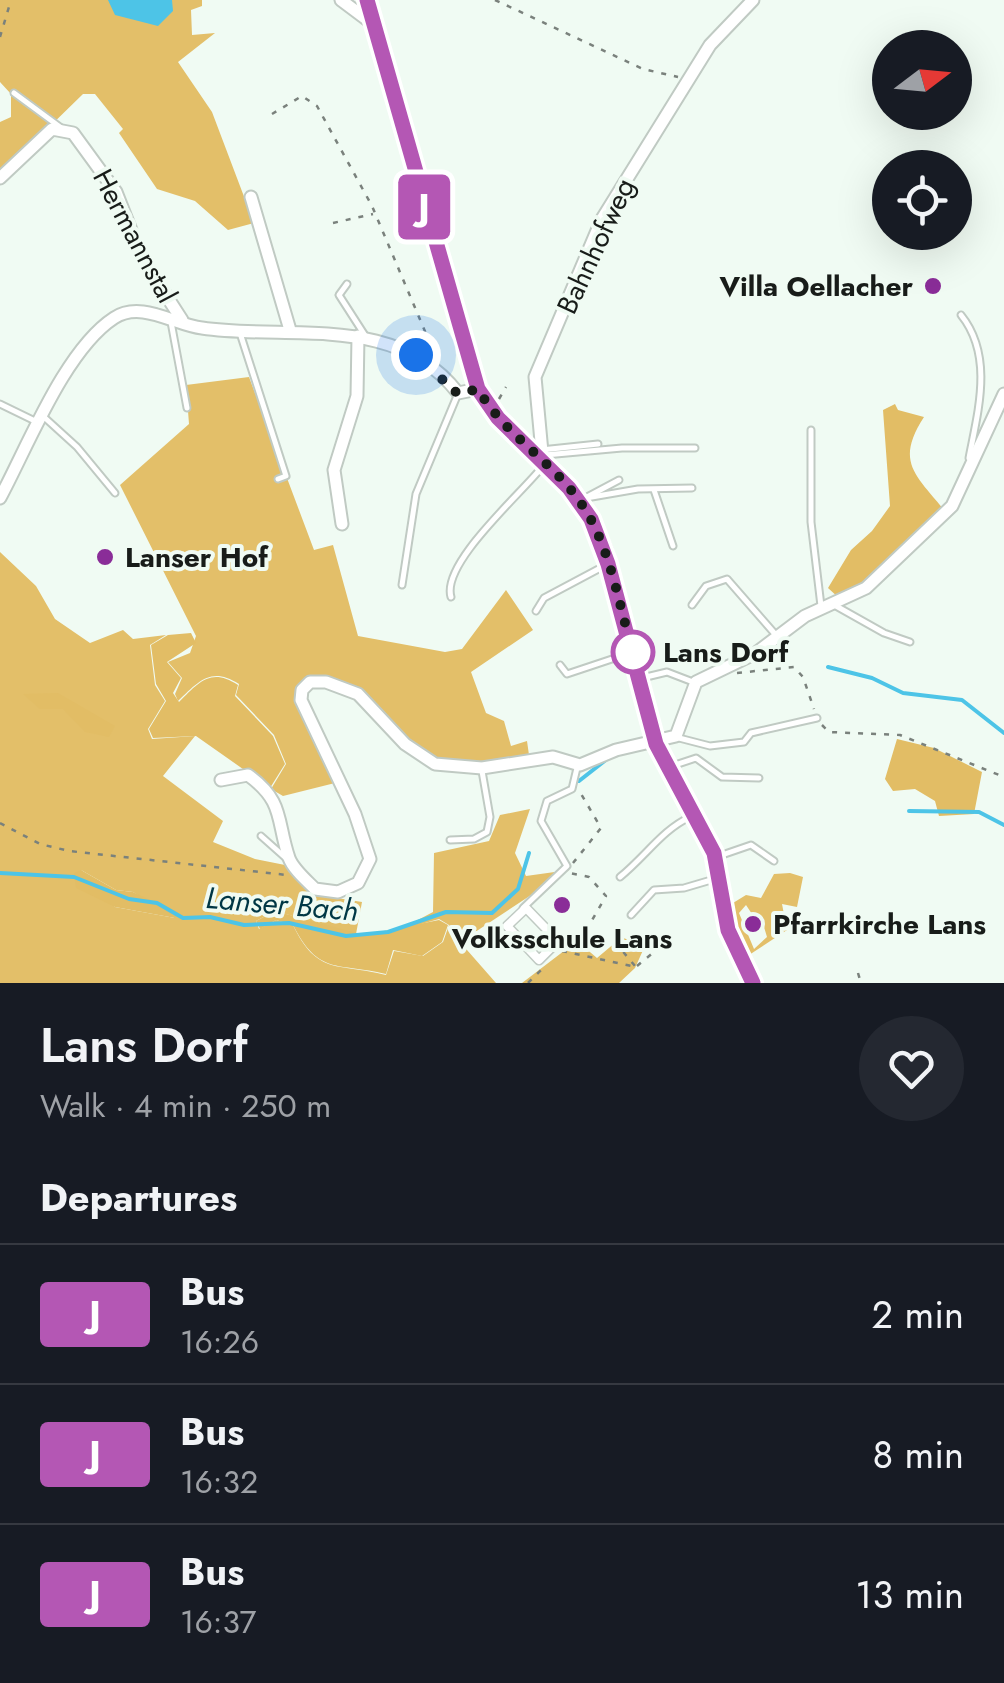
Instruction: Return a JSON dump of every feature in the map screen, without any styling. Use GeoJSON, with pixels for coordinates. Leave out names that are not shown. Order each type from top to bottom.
{"type":"FeatureCollection","features":[{"type":"Feature","properties":{"kind":"main road"},"geometry":{"type":"LineString","coordinates":[[366,0],[478,389],[498,418],[542,456],[583,500],[608,564],[656,744],[716,857],[728,930],[753,983]]}},
{"type":"Feature","properties":{"kind":"street"},"geometry":{"type":"LineString","coordinates":[[341,0],[374,24]]}},
{"type":"Feature","properties":{"kind":"street","name":"Bahnhofweg"},"geometry":{"type":"LineString","coordinates":[[542,456],[534,388],[539,365],[580,278],[604,214],[720,32],[752,0]]}},
{"type":"Feature","properties":{"kind":"street"},"geometry":{"type":"LineString","coordinates":[[0,178],[47,132],[60,127]]}},
{"type":"Feature","properties":{"kind":"street","name":"Hermannstal"},"geometry":{"type":"LineString","coordinates":[[60,127],[73,133],[116,192],[142,258],[176,319]]}},
{"type":"Feature","properties":{"kind":"street"},"geometry":{"type":"LineString","coordinates":[[251,196],[290,330]]}},
{"type":"Feature","properties":{"kind":"street"},"geometry":{"type":"LineString","coordinates":[[0,498],[73,365],[115,316],[138,312],[176,319],[197,328],[362,336],[416,355],[447,379],[458,394],[478,389]]}},
{"type":"Feature","properties":{"kind":"street"},"geometry":{"type":"LineString","coordinates":[[342,524],[334,470],[357,396],[362,336]]}},
{"type":"Feature","properties":{"kind":"street"},"geometry":{"type":"LineString","coordinates":[[221,780],[248,775],[274,798],[290,860],[304,877],[326,892],[348,889],[364,877],[370,859],[355,814],[301,700],[307,684],[326,682],[358,694],[406,744],[436,764],[482,768],[553,757],[578,765],[616,750],[656,744],[676,736],[696,682],[821,608],[836,606],[864,591],[952,506],[1004,394]]}},
{"type":"Feature","properties":{"kind":"street"},"geometry":{"type":"LineString","coordinates":[[526,908],[560,946],[539,960],[507,926],[526,908]]}},
{"type":"Feature","properties":{"kind":"lane"},"geometry":{"type":"LineString","coordinates":[[14,93],[60,127]]}},
{"type":"Feature","properties":{"kind":"lane"},"geometry":{"type":"LineString","coordinates":[[347,284],[338,293],[362,336]]}},
{"type":"Feature","properties":{"kind":"lane"},"geometry":{"type":"LineString","coordinates":[[961,316],[979,349],[981,370],[967,476]]}},
{"type":"Feature","properties":{"kind":"lane"},"geometry":{"type":"LineString","coordinates":[[176,319],[188,408]]}},
{"type":"Feature","properties":{"kind":"lane"},"geometry":{"type":"LineString","coordinates":[[239,330],[286,476],[278,479]]}},
{"type":"Feature","properties":{"kind":"lane"},"geometry":{"type":"LineString","coordinates":[[402,584],[416,494],[458,394]]}},
{"type":"Feature","properties":{"kind":"lane"},"geometry":{"type":"LineString","coordinates":[[0,404],[42,420],[77,447],[115,493]]}},
{"type":"Feature","properties":{"kind":"lane"},"geometry":{"type":"LineString","coordinates":[[811,430],[811,522],[821,608]]}},
{"type":"Feature","properties":{"kind":"lane"},"geometry":{"type":"LineString","coordinates":[[452,597],[450,583],[542,456],[598,444]]}},
{"type":"Feature","properties":{"kind":"lane"},"geometry":{"type":"LineString","coordinates":[[542,456],[622,448],[694,448]]}},
{"type":"Feature","properties":{"kind":"lane"},"geometry":{"type":"LineString","coordinates":[[583,500],[619,480]]}},
{"type":"Feature","properties":{"kind":"lane"},"geometry":{"type":"LineString","coordinates":[[583,500],[652,488],[692,488]]}},
{"type":"Feature","properties":{"kind":"lane"},"geometry":{"type":"LineString","coordinates":[[652,488],[658,494],[674,546]]}},
{"type":"Feature","properties":{"kind":"lane"},"geometry":{"type":"LineString","coordinates":[[536,610],[544,598],[608,564]]}},
{"type":"Feature","properties":{"kind":"lane"},"geometry":{"type":"LineString","coordinates":[[692,605],[706,586],[718,578],[727,579],[777,636]]}},
{"type":"Feature","properties":{"kind":"lane"},"geometry":{"type":"LineString","coordinates":[[836,606],[884,633],[910,642]]}},
{"type":"Feature","properties":{"kind":"lane"},"geometry":{"type":"LineString","coordinates":[[560,665],[567,674],[633,652]]}},
{"type":"Feature","properties":{"kind":"lane"},"geometry":{"type":"LineString","coordinates":[[640,678],[667,672],[696,682]]}},
{"type":"Feature","properties":{"kind":"lane"},"geometry":{"type":"LineString","coordinates":[[676,736],[710,746],[744,742],[752,733],[817,718]]}},
{"type":"Feature","properties":{"kind":"lane"},"geometry":{"type":"LineString","coordinates":[[666,768],[696,758],[722,777],[758,778]]}},
{"type":"Feature","properties":{"kind":"lane"},"geometry":{"type":"LineString","coordinates":[[512,919],[566,867],[541,822],[547,800],[572,789],[578,765]]}},
{"type":"Feature","properties":{"kind":"lane"},"geometry":{"type":"LineString","coordinates":[[450,840],[474,839],[487,832],[490,817],[482,768]]}},
{"type":"Feature","properties":{"kind":"lane"},"geometry":{"type":"LineString","coordinates":[[620,877],[658,845],[667,828],[693,816]]}},
{"type":"Feature","properties":{"kind":"lane"},"geometry":{"type":"LineString","coordinates":[[261,836],[290,860]]}},
{"type":"Feature","properties":{"kind":"lane"},"geometry":{"type":"LineString","coordinates":[[716,857],[751,846],[774,860]]}},
{"type":"Feature","properties":{"kind":"lane"},"geometry":{"type":"LineString","coordinates":[[631,915],[654,890],[684,888],[721,877]]}},
{"type":"Feature","properties":{"kind":"path"},"geometry":{"type":"LineString","coordinates":[[0,37],[11,0]]}},
{"type":"Feature","properties":{"kind":"path"},"geometry":{"type":"LineString","coordinates":[[495,0],[644,69],[688,80]]}},
{"type":"Feature","properties":{"kind":"path"},"geometry":{"type":"LineString","coordinates":[[272,114],[302,96],[317,106],[346,151],[447,379]]}},
{"type":"Feature","properties":{"kind":"path"},"geometry":{"type":"LineString","coordinates":[[334,223],[374,214]]}},
{"type":"Feature","properties":{"kind":"path"},"geometry":{"type":"LineString","coordinates":[[727,667],[740,675],[798,668],[817,718],[829,732],[900,735],[1004,777]]}},
{"type":"Feature","properties":{"kind":"path"},"geometry":{"type":"LineString","coordinates":[[566,867],[575,862],[601,828],[573,783]]}},
{"type":"Feature","properties":{"kind":"path"},"geometry":{"type":"LineString","coordinates":[[0,822],[40,844],[69,851],[304,877]]}},
{"type":"Feature","properties":{"kind":"path"},"geometry":{"type":"LineString","coordinates":[[528,983],[560,946],[590,922],[606,896],[589,877],[566,867]]}},
{"type":"Feature","properties":{"kind":"path"},"geometry":{"type":"LineString","coordinates":[[615,942],[636,968]]}},
{"type":"Feature","properties":{"kind":"path"},"geometry":{"type":"LineString","coordinates":[[636,968],[666,942],[670,946]]}},
{"type":"Feature","properties":{"kind":"path"},"geometry":{"type":"LineString","coordinates":[[560,946],[636,968]]}},
{"type":"Feature","properties":{"kind":"path"},"geometry":{"type":"LineString","coordinates":[[858,973],[861,983]]}},
{"type":"Feature","properties":{"kind":"shaded area"},"geometry":{"type":"Polygon","coordinates":[[[0,0],[202,0],[202,6],[191,10],[192,35],[215,33],[178,62],[212,112],[254,223],[228,230],[195,201],[157,189],[119,133],[123,129],[95,94],[83,94],[0,175],[0,122],[11,117],[11,94],[0,82],[0,0]]]}},
{"type":"Feature","properties":{"kind":"shaded area"},"geometry":{"type":"Polygon","coordinates":[[[249,377],[314,550],[333,545],[358,636],[445,652],[462,649],[506,590],[533,630],[471,672],[486,713],[504,721],[511,746],[527,741],[529,755],[475,763],[443,760],[414,744],[367,695],[353,686],[327,682],[298,689],[339,782],[283,796],[271,789],[286,764],[274,735],[236,695],[239,684],[213,676],[199,682],[178,701],[175,694],[182,678],[168,662],[190,653],[196,636],[120,485],[189,424],[186,385],[249,377]]]}},
{"type":"Feature","properties":{"kind":"shaded area"},"geometry":{"type":"Polygon","coordinates":[[[895,404],[898,410],[924,417],[911,445],[912,467],[945,511],[863,586],[839,598],[828,588],[851,550],[872,531],[890,506],[883,410],[895,404]]]}},
{"type":"Feature","properties":{"kind":"shaded area"},"geometry":{"type":"Polygon","coordinates":[[[0,552],[36,586],[55,619],[90,643],[123,630],[133,639],[166,635],[150,645],[155,685],[165,701],[148,729],[152,739],[195,736],[163,776],[223,821],[213,842],[255,859],[290,866],[312,894],[362,902],[356,934],[275,911],[256,921],[259,929],[276,920],[293,925],[311,953],[321,960],[386,975],[394,951],[423,956],[443,942],[449,925],[439,919],[397,931],[433,912],[434,853],[489,841],[500,815],[530,809],[515,853],[526,876],[569,870],[460,942],[496,983],[0,983],[0,552]],[[81,870],[115,907],[175,918],[133,892],[116,890],[81,870]]]}},
{"type":"Feature","properties":{"kind":"shaded area"},"geometry":{"type":"Polygon","coordinates":[[[191,633],[196,643],[167,662],[181,678],[173,693],[179,702],[199,683],[213,677],[238,685],[235,696],[273,736],[285,764],[270,788],[196,736],[153,738],[149,729],[166,701],[156,684],[151,645],[168,635],[191,633]]]}},
{"type":"Feature","properties":{"kind":"shaded area"},"geometry":{"type":"Polygon","coordinates":[[[58,693],[115,726],[109,737],[85,732],[63,709],[40,709],[23,694],[58,693]]]}},
{"type":"Feature","properties":{"kind":"shaded area"},"geometry":{"type":"Polygon","coordinates":[[[897,739],[934,748],[982,772],[974,814],[939,816],[935,801],[915,789],[893,791],[885,779],[897,739]]]}},
{"type":"Feature","properties":{"kind":"shaded area"},"geometry":{"type":"Polygon","coordinates":[[[81,870],[116,890],[133,892],[178,913],[175,918],[115,907],[76,888],[74,873],[81,870]]]}},
{"type":"Feature","properties":{"kind":"shaded area"},"geometry":{"type":"Polygon","coordinates":[[[774,874],[803,877],[797,907],[782,904],[787,930],[749,955],[736,932],[733,903],[746,895],[761,898],[774,874]],[[746,905],[739,913],[754,949],[767,937],[761,917],[754,917],[746,905]]]}},
{"type":"Feature","properties":{"kind":"shaded area"},"geometry":{"type":"Polygon","coordinates":[[[275,911],[364,935],[439,920],[448,925],[442,942],[422,956],[393,950],[386,974],[321,960],[293,925],[276,920],[260,929],[256,921],[275,911]]]}},
{"type":"Feature","properties":{"kind":"shaded area"},"geometry":{"type":"Polygon","coordinates":[[[622,937],[644,948],[635,968],[619,983],[522,983],[577,941],[597,958],[622,937]]]}},
{"type":"Feature","properties":{"kind":"water"},"geometry":{"type":"Polygon","coordinates":[[[108,0],[172,0],[173,11],[158,26],[115,15],[108,0]]]}},
{"type":"Feature","properties":{"kind":"waterway","name":"Lanser Bach"},"geometry":{"type":"LineString","coordinates":[[828,667],[872,678],[903,693],[962,700],[1004,733]]}},
{"type":"Feature","properties":{"kind":"waterway","name":"Lanser Bach"},"geometry":{"type":"LineString","coordinates":[[579,781],[607,759]]}},
{"type":"Feature","properties":{"kind":"waterway"},"geometry":{"type":"LineString","coordinates":[[909,811],[979,812],[1004,825]]}},
{"type":"Feature","properties":{"kind":"waterway","name":"Lanser Bach"},"geometry":{"type":"LineString","coordinates":[[0,873],[74,877],[129,899],[157,903],[183,918],[210,917],[244,925],[289,923],[346,936],[388,932],[446,912],[492,913],[518,889],[529,853]]}},
{"type":"Feature","properties":{"kind":"bus line","name":"J"},"geometry":{"type":"LineString","coordinates":[[367,0],[478,389],[498,418],[569,488],[591,519],[604,550],[656,744],[714,853],[728,930],[753,983]]}},
{"type":"Feature","properties":{"kind":"place","name":"Villa Oellacher"},"geometry":{"type":"Point","coordinates":[933,286]}},
{"type":"Feature","properties":{"kind":"place","name":"Lanser Hof"},"geometry":{"type":"Point","coordinates":[105,557]}},
{"type":"Feature","properties":{"kind":"place","name":"Lans Dorf"},"geometry":{"type":"Point","coordinates":[633,652]}},
{"type":"Feature","properties":{"kind":"place","name":"Volksschule Lans"},"geometry":{"type":"Point","coordinates":[562,905]}},
{"type":"Feature","properties":{"kind":"place","name":"Pfarrkirche Lans"},"geometry":{"type":"Point","coordinates":[753,924]}},
{"type":"Feature","properties":{"kind":"route"},"geometry":{"type":"LineString","coordinates":[[416,355],[447,379],[458,394],[478,389],[498,418],[580,502],[604,550],[633,652]]}}]}
